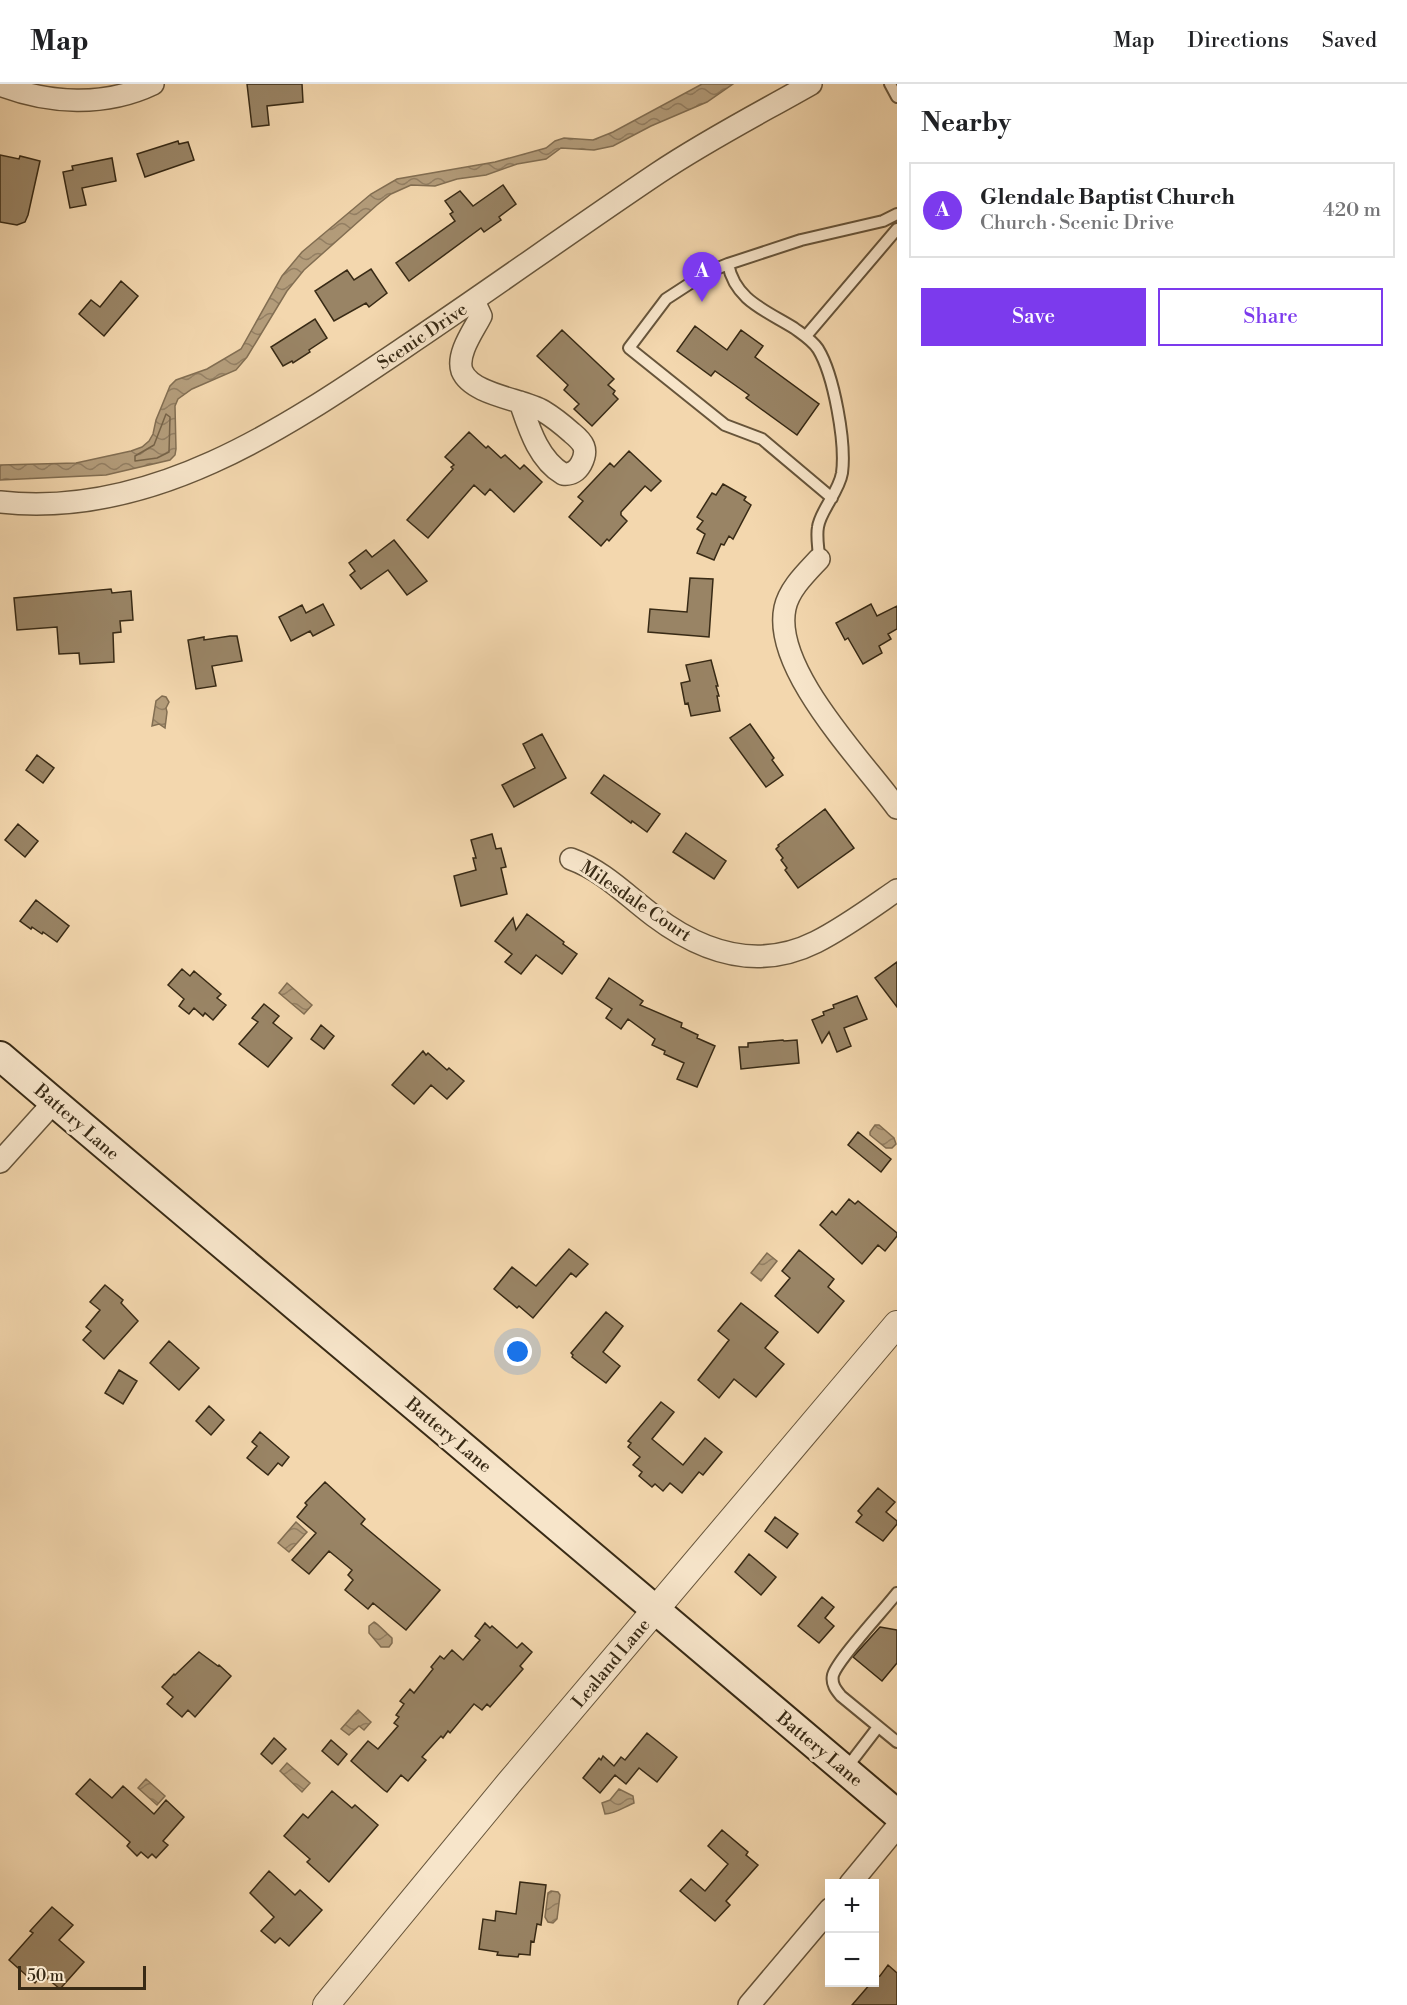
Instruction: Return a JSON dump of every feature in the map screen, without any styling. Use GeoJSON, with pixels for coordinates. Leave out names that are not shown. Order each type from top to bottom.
{"type":"FeatureCollection","features":[{"type":"Feature","properties":{"kind":"main road","name":"Battery Lane"},"geometry":{"type":"LineString","coordinates":[[0,1056],[897,1814]]}},
{"type":"Feature","properties":{"kind":"street"},"geometry":{"type":"LineString","coordinates":[[0,85],[29,95],[69,101],[113,96],[153,84]]}},
{"type":"Feature","properties":{"kind":"street","name":"Scenic Drive"},"geometry":{"type":"LineString","coordinates":[[0,502],[31,504],[115,496],[158,484],[192,471],[259,439],[334,394],[474,301],[672,164],[811,84]]}},
{"type":"Feature","properties":{"kind":"street"},"geometry":{"type":"LineString","coordinates":[[474,301],[481,316],[464,351],[461,365],[463,373],[483,390],[520,402]]}},
{"type":"Feature","properties":{"kind":"street"},"geometry":{"type":"LineString","coordinates":[[819,559],[793,591],[785,608],[785,626],[792,658],[798,674],[824,713],[897,808]]}},
{"type":"Feature","properties":{"kind":"street","name":"Milesdale Court"},"geometry":{"type":"LineString","coordinates":[[571,859],[600,873],[678,933],[721,952],[749,957],[785,952],[814,944],[897,890]]}},
{"type":"Feature","properties":{"kind":"street"},"geometry":{"type":"LineString","coordinates":[[0,1162],[54,1102]]}},
{"type":"Feature","properties":{"kind":"street","name":"Lealand Lane"},"geometry":{"type":"LineString","coordinates":[[326,2005],[509,1783],[897,1324]]}},
{"type":"Feature","properties":{"kind":"street"},"geometry":{"type":"LineString","coordinates":[[854,1879],[897,1827]]}},
{"type":"Feature","properties":{"kind":"street"},"geometry":{"type":"LineString","coordinates":[[749,2005],[825,1915]]}},
{"type":"Feature","properties":{"kind":"lane"},"geometry":{"type":"LineString","coordinates":[[890,84],[897,97]]}},
{"type":"Feature","properties":{"kind":"lane"},"geometry":{"type":"LineString","coordinates":[[832,498],[762,439],[725,424],[629,348],[666,299],[697,278],[729,264],[801,240],[883,221],[897,214]]}},
{"type":"Feature","properties":{"kind":"lane"},"geometry":{"type":"LineString","coordinates":[[806,336],[897,229]]}},
{"type":"Feature","properties":{"kind":"lane"},"geometry":{"type":"LineString","coordinates":[[729,264],[734,284],[744,296],[806,336],[818,349],[832,387],[842,441],[842,475],[818,527],[819,559]]}},
{"type":"Feature","properties":{"kind":"lane"},"geometry":{"type":"LineString","coordinates":[[897,1593],[840,1662],[833,1676],[833,1685],[838,1692],[897,1742]]}},
{"type":"Feature","properties":{"kind":"lane"},"geometry":{"type":"LineString","coordinates":[[844,1770],[878,1727]]}},
{"type":"Feature","properties":{"kind":"water"},"geometry":{"type":"Polygon","coordinates":[[[702,84],[733,84],[707,102],[651,126],[613,146],[594,150],[561,148],[546,159],[517,164],[486,175],[457,179],[435,186],[411,185],[391,194],[304,270],[287,291],[247,357],[236,370],[192,389],[178,399],[175,406],[176,449],[175,455],[170,460],[106,475],[0,480],[0,465],[76,463],[142,447],[153,434],[156,420],[170,386],[176,380],[207,369],[241,349],[282,276],[302,252],[371,194],[397,179],[495,162],[546,148],[564,138],[593,140],[613,132],[702,84]]]}},
{"type":"Feature","properties":{"kind":"water"},"geometry":{"type":"Polygon","coordinates":[[[162,696],[166,697],[169,702],[166,708],[165,728],[159,724],[152,726],[156,701],[162,696]]]}},
{"type":"Feature","properties":{"kind":"water"},"geometry":{"type":"Polygon","coordinates":[[[287,983],[312,1005],[304,1014],[279,993],[287,983]]]}},
{"type":"Feature","properties":{"kind":"water"},"geometry":{"type":"Polygon","coordinates":[[[875,1125],[879,1125],[894,1138],[896,1144],[892,1148],[886,1148],[870,1135],[875,1125]]]}},
{"type":"Feature","properties":{"kind":"water"},"geometry":{"type":"Polygon","coordinates":[[[767,1253],[777,1261],[761,1281],[751,1273],[767,1253]]]}},
{"type":"Feature","properties":{"kind":"water"},"geometry":{"type":"Polygon","coordinates":[[[296,1522],[307,1532],[289,1552],[278,1543],[296,1522]]]}},
{"type":"Feature","properties":{"kind":"water"},"geometry":{"type":"Polygon","coordinates":[[[374,1622],[392,1638],[389,1647],[381,1647],[369,1633],[369,1626],[374,1622]]]}},
{"type":"Feature","properties":{"kind":"water"},"geometry":{"type":"Polygon","coordinates":[[[358,1710],[371,1722],[364,1730],[359,1726],[349,1735],[341,1729],[358,1710]]]}},
{"type":"Feature","properties":{"kind":"water"},"geometry":{"type":"Polygon","coordinates":[[[287,1763],[310,1783],[302,1792],[280,1771],[287,1763]]]}},
{"type":"Feature","properties":{"kind":"water"},"geometry":{"type":"Polygon","coordinates":[[[146,1779],[165,1796],[157,1805],[138,1788],[146,1779]]]}},
{"type":"Feature","properties":{"kind":"water"},"geometry":{"type":"Polygon","coordinates":[[[619,1789],[633,1796],[634,1803],[616,1812],[605,1814],[602,1803],[610,1800],[619,1789]]]}},
{"type":"Feature","properties":{"kind":"water"},"geometry":{"type":"Polygon","coordinates":[[[558,1892],[560,1895],[557,1919],[553,1923],[548,1922],[545,1917],[548,1893],[558,1892]]]}},
{"type":"Feature","properties":{"kind":"building"},"geometry":{"type":"Polygon","coordinates":[[[247,84],[302,84],[303,102],[267,106],[269,125],[252,127],[247,84]]]}},
{"type":"Feature","properties":{"kind":"building"},"geometry":{"type":"Polygon","coordinates":[[[178,141],[179,144],[188,142],[194,160],[145,177],[137,154],[178,141]]]}},
{"type":"Feature","properties":{"kind":"building"},"geometry":{"type":"Polygon","coordinates":[[[0,155],[19,159],[20,156],[40,161],[28,215],[25,222],[17,225],[0,222],[0,155]]]}},
{"type":"Feature","properties":{"kind":"building"},"geometry":{"type":"Polygon","coordinates":[[[112,158],[116,181],[82,188],[86,205],[70,208],[63,172],[73,170],[72,166],[112,158]]]}},
{"type":"Feature","properties":{"kind":"building"},"geometry":{"type":"Polygon","coordinates":[[[503,185],[516,204],[499,217],[501,220],[484,232],[481,228],[409,281],[396,263],[455,221],[450,214],[453,212],[445,201],[460,191],[473,206],[503,185]]]}},
{"type":"Feature","properties":{"kind":"building"},"geometry":{"type":"Polygon","coordinates":[[[371,269],[387,293],[369,307],[366,303],[334,321],[315,291],[347,270],[354,280],[371,269]]]}},
{"type":"Feature","properties":{"kind":"building"},"geometry":{"type":"Polygon","coordinates":[[[121,281],[138,296],[104,336],[79,314],[91,300],[100,307],[121,281]]]}},
{"type":"Feature","properties":{"kind":"building"},"geometry":{"type":"Polygon","coordinates":[[[315,319],[327,338],[293,363],[292,361],[283,366],[271,347],[315,319]]]}},
{"type":"Feature","properties":{"kind":"building"},"geometry":{"type":"Polygon","coordinates":[[[695,326],[727,350],[741,330],[763,346],[755,357],[819,404],[797,435],[746,398],[749,395],[715,371],[711,376],[677,351],[695,326]]]}},
{"type":"Feature","properties":{"kind":"building"},"geometry":{"type":"Polygon","coordinates":[[[562,330],[614,379],[608,385],[615,391],[613,394],[618,399],[592,426],[574,409],[579,404],[564,390],[568,385],[537,356],[562,330]]]}},
{"type":"Feature","properties":{"kind":"building"},"geometry":{"type":"Polygon","coordinates":[[[469,432],[501,458],[505,455],[520,469],[524,465],[542,482],[514,512],[490,489],[485,495],[474,485],[428,538],[407,520],[453,469],[451,467],[454,465],[445,457],[469,432]]]}},
{"type":"Feature","properties":{"kind":"building"},"geometry":{"type":"Polygon","coordinates":[[[629,451],[661,481],[651,491],[645,486],[621,512],[627,521],[609,541],[607,539],[601,546],[569,517],[583,501],[578,497],[610,463],[614,467],[629,451]]]}},
{"type":"Feature","properties":{"kind":"building"},"geometry":{"type":"Polygon","coordinates":[[[723,484],[746,497],[744,500],[751,505],[733,539],[729,536],[724,545],[721,544],[714,560],[697,553],[705,534],[697,529],[703,521],[697,517],[712,493],[716,495],[723,484]]]}},
{"type":"Feature","properties":{"kind":"building"},"geometry":{"type":"Polygon","coordinates":[[[394,540],[427,581],[407,595],[388,570],[361,589],[350,575],[355,571],[349,563],[366,550],[372,557],[394,540]]]}},
{"type":"Feature","properties":{"kind":"building"},"geometry":{"type":"Polygon","coordinates":[[[690,578],[713,579],[709,637],[648,632],[650,609],[687,612],[690,578]]]}},
{"type":"Feature","properties":{"kind":"building"},"geometry":{"type":"Polygon","coordinates":[[[111,589],[112,593],[131,591],[133,620],[120,621],[121,632],[113,633],[114,662],[80,664],[79,653],[59,654],[57,627],[17,630],[14,598],[111,589]]]}},
{"type":"Feature","properties":{"kind":"building"},"geometry":{"type":"Polygon","coordinates":[[[323,604],[334,625],[313,636],[310,631],[291,641],[279,617],[302,605],[306,613],[323,604]]]}},
{"type":"Feature","properties":{"kind":"building"},"geometry":{"type":"Polygon","coordinates":[[[871,604],[877,616],[897,606],[897,629],[888,634],[891,639],[879,646],[882,653],[863,664],[848,638],[845,640],[836,623],[871,604]]]}},
{"type":"Feature","properties":{"kind":"building"},"geometry":{"type":"Polygon","coordinates":[[[237,636],[242,661],[212,666],[216,686],[196,689],[188,640],[237,636]]]}},
{"type":"Feature","properties":{"kind":"building"},"geometry":{"type":"Polygon","coordinates":[[[711,660],[718,686],[716,686],[720,711],[691,716],[688,703],[685,704],[681,683],[690,681],[686,665],[711,660]]]}},
{"type":"Feature","properties":{"kind":"building"},"geometry":{"type":"Polygon","coordinates":[[[750,724],[783,775],[766,787],[730,738],[750,724]]]}},
{"type":"Feature","properties":{"kind":"building"},"geometry":{"type":"Polygon","coordinates":[[[542,734],[566,778],[514,807],[502,785],[535,768],[523,744],[542,734]]]}},
{"type":"Feature","properties":{"kind":"building"},"geometry":{"type":"Polygon","coordinates":[[[37,755],[54,768],[43,783],[26,770],[37,755]]]}},
{"type":"Feature","properties":{"kind":"building"},"geometry":{"type":"Polygon","coordinates":[[[604,775],[660,814],[647,832],[591,793],[604,775]]]}},
{"type":"Feature","properties":{"kind":"building"},"geometry":{"type":"Polygon","coordinates":[[[825,809],[854,848],[798,888],[785,870],[787,868],[781,860],[783,858],[776,849],[778,845],[825,809]]]}},
{"type":"Feature","properties":{"kind":"building"},"geometry":{"type":"Polygon","coordinates":[[[18,824],[38,841],[25,857],[5,840],[18,824]]]}},
{"type":"Feature","properties":{"kind":"building"},"geometry":{"type":"Polygon","coordinates":[[[686,833],[726,861],[714,879],[673,852],[686,833]]]}},
{"type":"Feature","properties":{"kind":"building"},"geometry":{"type":"Polygon","coordinates":[[[492,834],[496,849],[501,848],[506,867],[501,868],[507,894],[461,906],[454,876],[476,870],[473,858],[476,858],[471,840],[492,834]]]}},
{"type":"Feature","properties":{"kind":"building"},"geometry":{"type":"Polygon","coordinates":[[[36,900],[69,926],[57,942],[20,921],[36,900]]]}},
{"type":"Feature","properties":{"kind":"building"},"geometry":{"type":"Polygon","coordinates":[[[527,914],[577,954],[562,974],[536,955],[521,974],[505,962],[512,954],[495,941],[513,918],[516,930],[527,914]]]}},
{"type":"Feature","properties":{"kind":"building"},"geometry":{"type":"Polygon","coordinates":[[[897,962],[897,1007],[875,978],[897,962]]]}},
{"type":"Feature","properties":{"kind":"building"},"geometry":{"type":"Polygon","coordinates":[[[182,969],[190,976],[194,971],[221,994],[217,998],[226,1005],[213,1020],[205,1013],[203,1016],[194,1008],[189,1014],[179,1006],[184,999],[168,985],[182,969]]]}},
{"type":"Feature","properties":{"kind":"building"},"geometry":{"type":"Polygon","coordinates":[[[609,978],[643,1001],[640,1005],[682,1023],[681,1027],[715,1046],[697,1087],[677,1079],[684,1063],[664,1054],[665,1051],[652,1045],[655,1039],[628,1019],[621,1029],[606,1018],[612,1009],[596,998],[609,978]]]}},
{"type":"Feature","properties":{"kind":"building"},"geometry":{"type":"Polygon","coordinates":[[[857,996],[867,1019],[844,1028],[851,1046],[837,1052],[829,1032],[822,1043],[812,1020],[834,1008],[833,1005],[857,996]]]}},
{"type":"Feature","properties":{"kind":"building"},"geometry":{"type":"Polygon","coordinates":[[[264,1004],[279,1016],[273,1023],[292,1038],[268,1067],[239,1044],[258,1022],[252,1018],[264,1004]]]}},
{"type":"Feature","properties":{"kind":"building"},"geometry":{"type":"Polygon","coordinates":[[[321,1025],[334,1036],[324,1049],[311,1039],[321,1025]]]}},
{"type":"Feature","properties":{"kind":"building"},"geometry":{"type":"Polygon","coordinates":[[[797,1040],[799,1063],[741,1069],[739,1047],[748,1047],[748,1043],[797,1040]]]}},
{"type":"Feature","properties":{"kind":"building"},"geometry":{"type":"Polygon","coordinates":[[[423,1051],[464,1081],[447,1099],[431,1085],[414,1104],[392,1085],[423,1051]]]}},
{"type":"Feature","properties":{"kind":"building"},"geometry":{"type":"Polygon","coordinates":[[[858,1132],[891,1159],[881,1172],[848,1145],[858,1132]]]}},
{"type":"Feature","properties":{"kind":"building"},"geometry":{"type":"Polygon","coordinates":[[[849,1199],[855,1204],[858,1201],[897,1233],[885,1251],[878,1245],[862,1264],[820,1225],[832,1211],[836,1215],[849,1199]]]}},
{"type":"Feature","properties":{"kind":"building"},"geometry":{"type":"Polygon","coordinates":[[[569,1249],[588,1264],[576,1277],[571,1273],[533,1318],[494,1289],[512,1267],[536,1286],[569,1249]]]}},
{"type":"Feature","properties":{"kind":"building"},"geometry":{"type":"Polygon","coordinates":[[[799,1250],[834,1279],[828,1287],[844,1301],[818,1333],[775,1296],[790,1278],[782,1271],[799,1250]]]}},
{"type":"Feature","properties":{"kind":"building"},"geometry":{"type":"Polygon","coordinates":[[[105,1285],[123,1300],[121,1303],[138,1321],[104,1359],[83,1340],[91,1331],[86,1327],[100,1310],[90,1302],[105,1285]]]}},
{"type":"Feature","properties":{"kind":"building"},"geometry":{"type":"Polygon","coordinates":[[[741,1303],[778,1332],[765,1348],[784,1364],[756,1397],[734,1379],[719,1398],[698,1380],[729,1340],[718,1331],[741,1303]]]}},
{"type":"Feature","properties":{"kind":"building"},"geometry":{"type":"Polygon","coordinates":[[[606,1312],[623,1326],[603,1352],[620,1366],[606,1383],[572,1357],[571,1353],[606,1312]]]}},
{"type":"Feature","properties":{"kind":"building"},"geometry":{"type":"Polygon","coordinates":[[[169,1341],[199,1368],[179,1390],[150,1363],[169,1341]]]}},
{"type":"Feature","properties":{"kind":"building"},"geometry":{"type":"Polygon","coordinates":[[[119,1370],[137,1381],[123,1404],[105,1393],[119,1370]]]}},
{"type":"Feature","properties":{"kind":"building"},"geometry":{"type":"Polygon","coordinates":[[[661,1402],[674,1412],[652,1439],[683,1465],[705,1438],[722,1452],[703,1475],[699,1472],[682,1493],[670,1483],[663,1491],[655,1484],[652,1487],[639,1476],[642,1472],[633,1465],[640,1457],[628,1447],[631,1443],[628,1441],[661,1402]]]}},
{"type":"Feature","properties":{"kind":"building"},"geometry":{"type":"Polygon","coordinates":[[[209,1406],[224,1420],[211,1435],[196,1421],[209,1406]]]}},
{"type":"Feature","properties":{"kind":"building"},"geometry":{"type":"Polygon","coordinates":[[[260,1432],[289,1457],[282,1466],[278,1463],[268,1475],[247,1458],[257,1446],[252,1442],[260,1432]]]}},
{"type":"Feature","properties":{"kind":"building"},"geometry":{"type":"Polygon","coordinates":[[[325,1482],[365,1519],[361,1524],[440,1590],[406,1630],[373,1603],[368,1609],[345,1590],[353,1580],[348,1575],[352,1570],[329,1551],[309,1574],[292,1560],[316,1533],[297,1517],[307,1505],[305,1503],[325,1482]]]}},
{"type":"Feature","properties":{"kind":"building"},"geometry":{"type":"Polygon","coordinates":[[[878,1488],[895,1502],[886,1512],[897,1521],[883,1541],[856,1522],[862,1515],[858,1511],[878,1488]]]}},
{"type":"Feature","properties":{"kind":"building"},"geometry":{"type":"Polygon","coordinates":[[[775,1517],[798,1534],[787,1548],[765,1531],[775,1517]]]}},
{"type":"Feature","properties":{"kind":"building"},"geometry":{"type":"Polygon","coordinates":[[[749,1554],[776,1577],[761,1595],[735,1572],[749,1554]]]}},
{"type":"Feature","properties":{"kind":"building"},"geometry":{"type":"Polygon","coordinates":[[[822,1597],[834,1607],[825,1618],[834,1626],[819,1643],[798,1626],[822,1597]]]}},
{"type":"Feature","properties":{"kind":"building"},"geometry":{"type":"Polygon","coordinates":[[[485,1623],[490,1628],[492,1626],[517,1648],[522,1643],[532,1652],[520,1666],[523,1669],[490,1707],[487,1704],[482,1710],[474,1704],[450,1733],[448,1731],[443,1738],[441,1736],[422,1757],[426,1760],[408,1781],[401,1775],[387,1792],[351,1761],[368,1741],[378,1749],[398,1726],[394,1723],[399,1717],[396,1715],[404,1704],[400,1701],[410,1689],[414,1693],[440,1656],[444,1659],[452,1650],[463,1660],[480,1640],[475,1636],[485,1623]]]}},
{"type":"Feature","properties":{"kind":"building"},"geometry":{"type":"Polygon","coordinates":[[[880,1627],[897,1630],[897,1663],[882,1681],[853,1657],[880,1627]]]}},
{"type":"Feature","properties":{"kind":"building"},"geometry":{"type":"Polygon","coordinates":[[[199,1652],[231,1676],[195,1717],[188,1710],[182,1717],[167,1704],[173,1697],[162,1687],[199,1652]]]}},
{"type":"Feature","properties":{"kind":"building"},"geometry":{"type":"Polygon","coordinates":[[[647,1733],[677,1757],[657,1782],[639,1768],[626,1784],[615,1775],[600,1793],[583,1778],[603,1756],[614,1766],[621,1757],[625,1760],[647,1733]]]}},
{"type":"Feature","properties":{"kind":"building"},"geometry":{"type":"Polygon","coordinates":[[[274,1738],[286,1749],[272,1764],[261,1754],[274,1738]]]}},
{"type":"Feature","properties":{"kind":"building"},"geometry":{"type":"Polygon","coordinates":[[[331,1740],[347,1754],[338,1765],[322,1751],[331,1740]]]}},
{"type":"Feature","properties":{"kind":"building"},"geometry":{"type":"Polygon","coordinates":[[[90,1779],[112,1798],[123,1786],[154,1814],[166,1800],[184,1817],[163,1841],[168,1845],[156,1858],[152,1854],[148,1858],[141,1852],[137,1856],[127,1846],[130,1842],[76,1794],[90,1779]]]}},
{"type":"Feature","properties":{"kind":"building"},"geometry":{"type":"Polygon","coordinates":[[[332,1791],[352,1808],[355,1805],[378,1825],[329,1882],[307,1862],[310,1859],[284,1836],[303,1814],[308,1818],[332,1791]]]}},
{"type":"Feature","properties":{"kind":"building"},"geometry":{"type":"Polygon","coordinates":[[[722,1830],[748,1852],[746,1855],[758,1865],[726,1901],[730,1905],[715,1921],[680,1891],[691,1879],[705,1891],[728,1864],[708,1846],[722,1830]]]}},
{"type":"Feature","properties":{"kind":"building"},"geometry":{"type":"Polygon","coordinates":[[[269,1871],[295,1895],[300,1890],[322,1910],[289,1946],[280,1938],[275,1943],[261,1931],[274,1917],[250,1893],[269,1871]]]}},
{"type":"Feature","properties":{"kind":"building"},"geometry":{"type":"Polygon","coordinates":[[[520,1882],[546,1885],[541,1925],[537,1924],[534,1942],[531,1941],[530,1955],[519,1954],[518,1957],[497,1955],[498,1952],[479,1949],[483,1919],[495,1921],[496,1911],[516,1914],[520,1882]]]}},
{"type":"Feature","properties":{"kind":"building"},"geometry":{"type":"Polygon","coordinates":[[[52,1907],[73,1925],[59,1940],[84,1962],[60,1989],[42,1974],[35,1983],[9,1960],[33,1933],[30,1931],[52,1907]]]}},
{"type":"Feature","properties":{"kind":"building"},"geometry":{"type":"Polygon","coordinates":[[[888,1965],[897,1973],[897,2005],[852,2005],[868,1987],[879,1987],[880,1976],[888,1965]]]}},
{"type":"Feature","properties":{"kind":"place","name":"Glendale Baptist Church"},"geometry":{"type":"Point","coordinates":[702,302]}}]}
